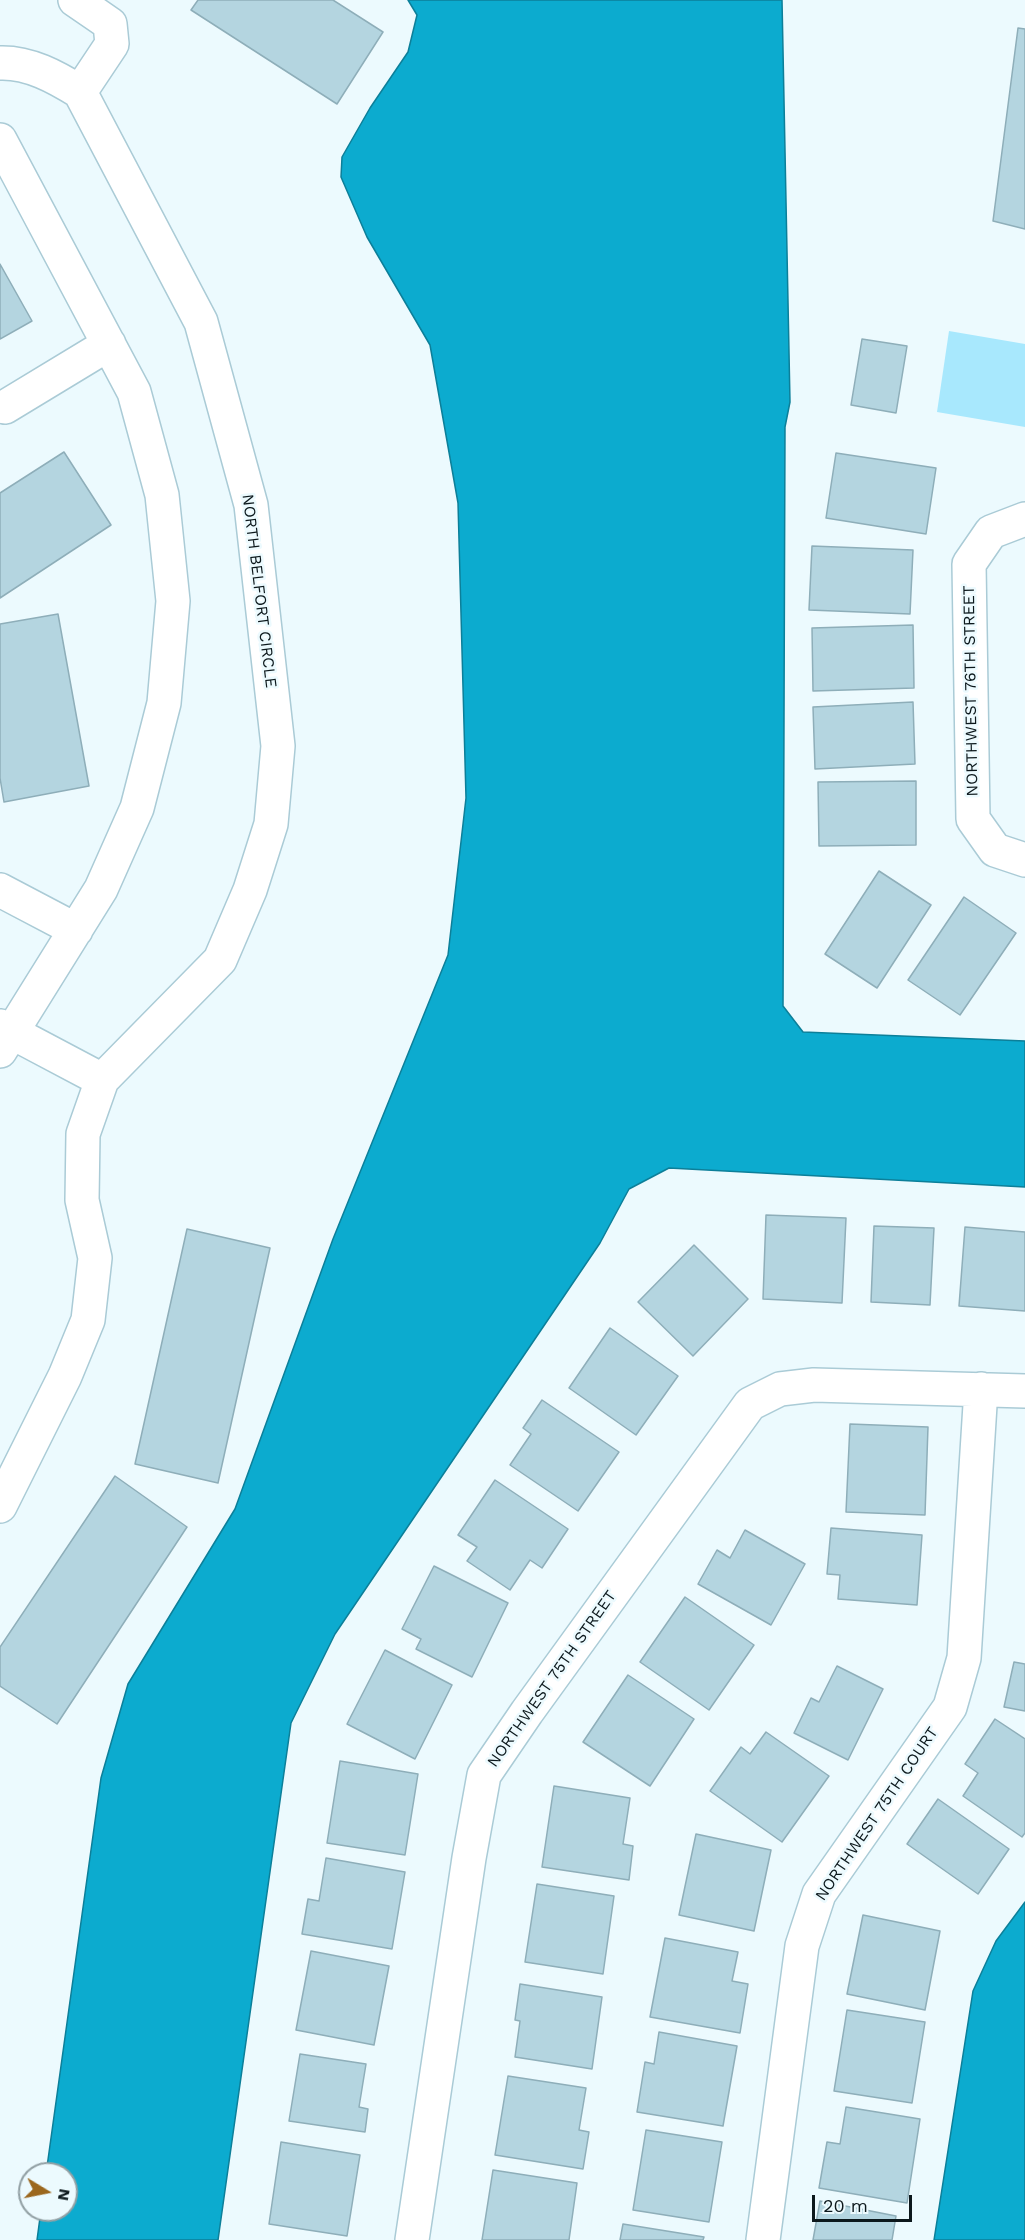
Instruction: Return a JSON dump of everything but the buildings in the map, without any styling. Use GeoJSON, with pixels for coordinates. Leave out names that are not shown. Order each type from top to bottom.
{"type":"FeatureCollection","features":[{"type":"Feature","properties":{"kind":"street"},"geometry":{"type":"LineString","coordinates":[[0,63],[43,72],[80,92],[112,44],[110,24],[75,0]]}},
{"type":"Feature","properties":{"kind":"street","name":"NORTH BELFORT CIRCLE"},"geometry":{"type":"LineString","coordinates":[[0,1506],[65,1376],[88,1320],[95,1257],[82,1200],[83,1134],[102,1080],[220,960],[250,890],[271,824],[278,746],[251,505],[201,322],[80,92]]}},
{"type":"Feature","properties":{"kind":"street"},"geometry":{"type":"LineString","coordinates":[[0,140],[134,392],[162,495],[173,601],[164,703],[137,808],[101,889],[4,1036],[102,1080]]}},
{"type":"Feature","properties":{"kind":"street"},"geometry":{"type":"LineString","coordinates":[[5,407],[109,344]]}},
{"type":"Feature","properties":{"kind":"street","name":"NORTHWEST 76TH STREET"},"geometry":{"type":"LineString","coordinates":[[1010,855],[973,819],[969,564],[991,532],[1025,519]]}},
{"type":"Feature","properties":{"kind":"street"},"geometry":{"type":"LineString","coordinates":[[0,890],[76,930]]}},
{"type":"Feature","properties":{"kind":"street","name":"NORTHWEST 75TH STREET"},"geometry":{"type":"LineString","coordinates":[[412,2240],[469,1858],[484,1775],[527,1712],[750,1404],[780,1389],[814,1385],[1025,1391]]}},
{"type":"Feature","properties":{"kind":"street","name":"NORTHWEST 75TH COURT"},"geometry":{"type":"LineString","coordinates":[[763,2240],[802,1946],[819,1894],[950,1707],[964,1658],[981,1389]]}},
{"type":"Feature","properties":{"kind":"shaded area"},"geometry":{"type":"Polygon","coordinates":[[[408,0],[782,0],[790,402],[785,427],[783,1006],[803,1032],[1025,1041],[1025,1187],[669,1168],[629,1189],[600,1243],[335,1634],[291,1723],[218,2240],[37,2240],[39,2222],[78,2222],[78,2162],[48,2162],[101,1778],[128,1684],[235,1509],[333,1239],[448,955],[466,798],[458,503],[430,345],[367,237],[341,177],[342,157],[370,108],[408,52],[417,15],[408,0]]]}},
{"type":"Feature","properties":{"kind":"shaded area"},"geometry":{"type":"Polygon","coordinates":[[[949,331],[1025,344],[1025,427],[937,412],[949,331]]]}},
{"type":"Feature","properties":{"kind":"shaded area"},"geometry":{"type":"Polygon","coordinates":[[[1025,1902],[1025,2240],[934,2240],[973,1991],[996,1941],[1025,1902]]]}}]}
